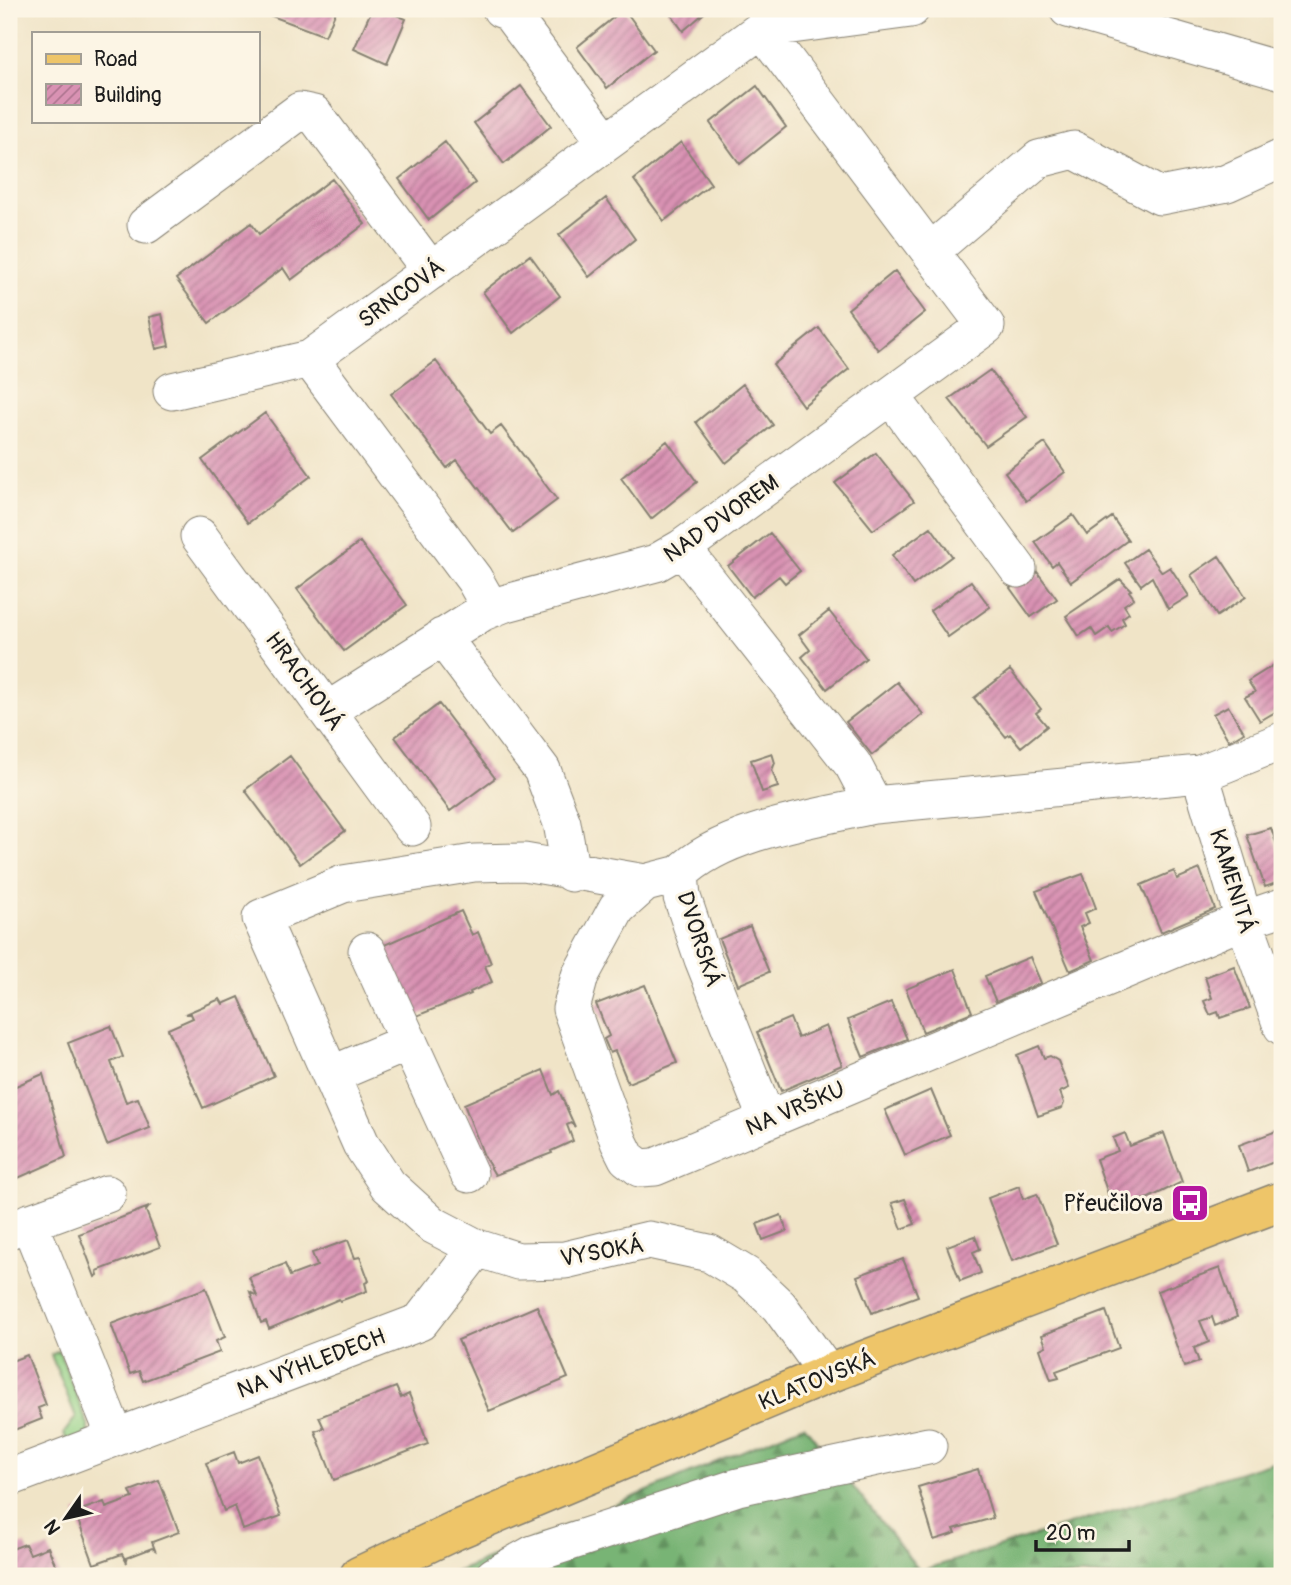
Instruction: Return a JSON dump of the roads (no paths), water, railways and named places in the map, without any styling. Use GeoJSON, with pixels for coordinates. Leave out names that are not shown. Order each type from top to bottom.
{"type":"FeatureCollection","features":[{"type":"Feature","properties":{"kind":"main road","name":"KLATOVSKÁ"},"geometry":{"type":"LineString","coordinates":[[359,1576],[454,1531],[828,1374],[1282,1201]]}},
{"type":"Feature","properties":{"kind":"street"},"geometry":{"type":"LineString","coordinates":[[501,9],[509,12],[606,142]]}},
{"type":"Feature","properties":{"kind":"street"},"geometry":{"type":"LineString","coordinates":[[911,9],[762,29],[930,252],[1039,159],[1074,150],[1160,196],[1227,183],[1282,158]]}},
{"type":"Feature","properties":{"kind":"street"},"geometry":{"type":"LineString","coordinates":[[1068,9],[1282,71]]}},
{"type":"Feature","properties":{"kind":"street","name":"SRNCOVÁ"},"geometry":{"type":"LineString","coordinates":[[172,391],[310,359],[762,29]]}},
{"type":"Feature","properties":{"kind":"street"},"geometry":{"type":"LineString","coordinates":[[146,225],[300,111],[309,111],[314,114],[431,271]]}},
{"type":"Feature","properties":{"kind":"street","name":"NAD DVOREM"},"geometry":{"type":"LineString","coordinates":[[327,711],[442,636],[491,609],[656,564],[682,548],[986,326],[930,252]]}},
{"type":"Feature","properties":{"kind":"street"},"geometry":{"type":"LineString","coordinates":[[310,359],[474,579],[491,609]]}},
{"type":"Feature","properties":{"kind":"street"},"geometry":{"type":"LineString","coordinates":[[891,396],[1018,569]]}},
{"type":"Feature","properties":{"kind":"street","name":"HRACHOVÁ"},"geometry":{"type":"LineString","coordinates":[[199,536],[412,827]]}},
{"type":"Feature","properties":{"kind":"street"},"geometry":{"type":"LineString","coordinates":[[682,548],[853,765],[874,805]]}},
{"type":"Feature","properties":{"kind":"street"},"geometry":{"type":"LineString","coordinates":[[442,636],[542,769],[562,823],[571,873],[645,883]]}},
{"type":"Feature","properties":{"kind":"street","name":"DVORSKÁ"},"geometry":{"type":"LineString","coordinates":[[767,1120],[703,959],[682,897],[680,874],[694,859],[719,844],[874,805],[1200,774],[1282,741]]}},
{"type":"Feature","properties":{"kind":"street","name":"KAMENITÁ"},"geometry":{"type":"LineString","coordinates":[[1200,774],[1244,920],[1282,1026]]}},
{"type":"Feature","properties":{"kind":"street","name":"VYSOKÁ"},"geometry":{"type":"LineString","coordinates":[[571,873],[524,862],[474,863],[343,884],[261,918],[361,1144],[388,1185],[431,1224],[477,1248],[518,1261],[565,1260],[649,1240],[709,1253],[746,1275],[779,1306],[828,1374]]}},
{"type":"Feature","properties":{"kind":"street","name":"NA VRŠKU"},"geometry":{"type":"LineString","coordinates":[[680,874],[645,883],[617,908],[580,976],[571,1009],[627,1158],[640,1168],[655,1167],[1244,920],[1282,907]]}},
{"type":"Feature","properties":{"kind":"street"},"geometry":{"type":"LineString","coordinates":[[367,951],[469,1174]]}},
{"type":"Feature","properties":{"kind":"street"},"geometry":{"type":"LineString","coordinates":[[331,1075],[409,1042]]}},
{"type":"Feature","properties":{"kind":"street"},"geometry":{"type":"LineString","coordinates":[[107,1194],[19,1226],[115,1436]]}},
{"type":"Feature","properties":{"kind":"street","name":"NA VÝHLEDECH"},"geometry":{"type":"LineString","coordinates":[[9,1478],[420,1322],[477,1248]]}},
{"type":"Feature","properties":{"kind":"street"},"geometry":{"type":"LineString","coordinates":[[494,1576],[533,1554],[738,1487],[928,1446]]}},
{"type":"Feature","properties":{"kind":"place","name":"Přeučilova"},"geometry":{"type":"Point","coordinates":[1190,1203]}}]}
